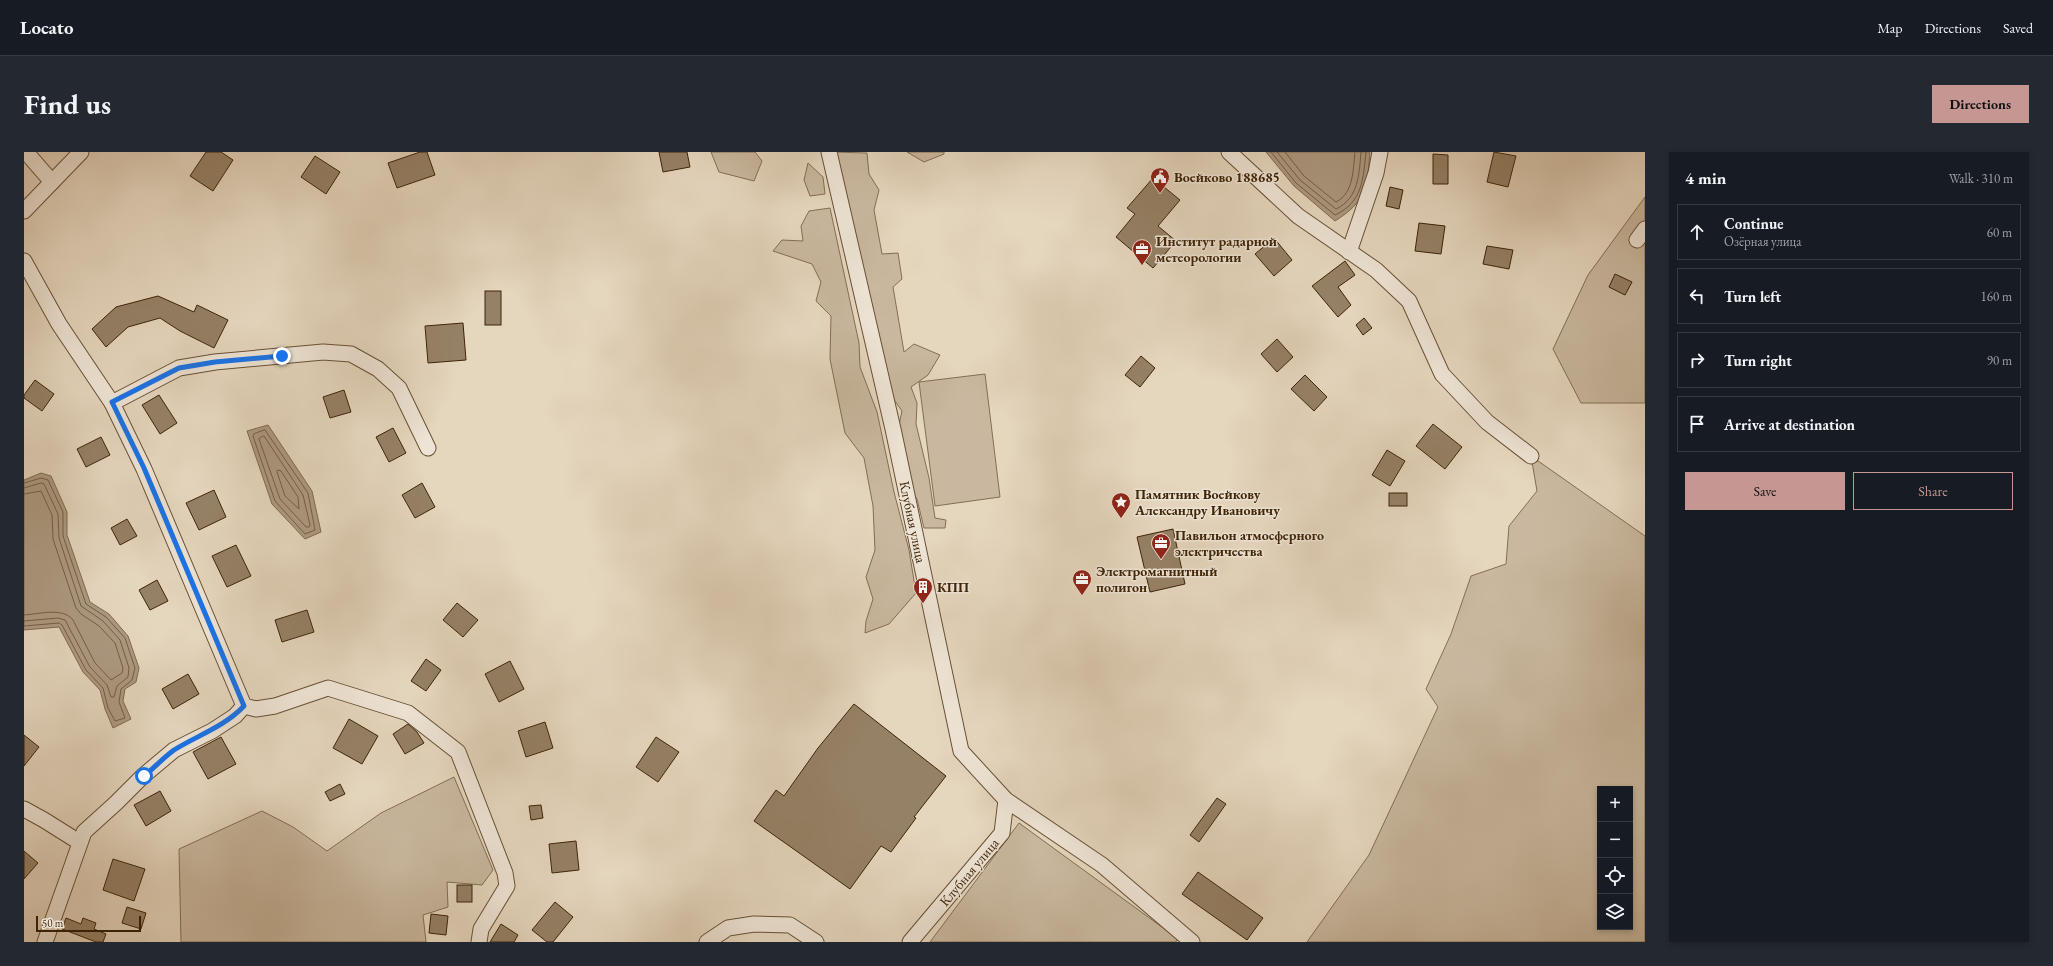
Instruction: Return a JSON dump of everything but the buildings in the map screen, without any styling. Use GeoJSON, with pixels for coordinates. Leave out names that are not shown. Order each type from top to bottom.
{"type":"FeatureCollection","features":[{"type":"Feature","properties":{"kind":"street"},"geometry":{"type":"LineString","coordinates":[[26,152],[52,182]]}},
{"type":"Feature","properties":{"kind":"street"},"geometry":{"type":"LineString","coordinates":[[24,211],[81,152]]}},
{"type":"Feature","properties":{"kind":"street","name":"Клубная улица"},"geometry":{"type":"LineString","coordinates":[[828,152],[894,429],[961,751],[1006,800],[1002,833],[910,942]]}},
{"type":"Feature","properties":{"kind":"street"},"geometry":{"type":"LineString","coordinates":[[1229,152],[1298,216],[1376,270],[1409,301],[1442,374],[1487,422],[1531,456]]}},
{"type":"Feature","properties":{"kind":"street"},"geometry":{"type":"LineString","coordinates":[[1348,252],[1376,173],[1380,152]]}},
{"type":"Feature","properties":{"kind":"street"},"geometry":{"type":"LineString","coordinates":[[24,261],[59,324],[112,402],[144,468],[244,706]]}},
{"type":"Feature","properties":{"kind":"street"},"geometry":{"type":"LineString","coordinates":[[112,402],[179,368],[215,362],[323,352],[351,354],[378,369],[399,388],[428,448]]}},
{"type":"Feature","properties":{"kind":"street"},"geometry":{"type":"LineString","coordinates":[[244,706],[256,709],[275,706],[328,688],[408,713],[458,752],[505,873],[507,886],[481,929],[479,942]]}},
{"type":"Feature","properties":{"kind":"street"},"geometry":{"type":"LineString","coordinates":[[45,942],[79,842],[84,832],[169,754],[212,731],[235,716],[244,706]]}},
{"type":"Feature","properties":{"kind":"street"},"geometry":{"type":"LineString","coordinates":[[1006,800],[1102,865],[1192,942]]}},
{"type":"Feature","properties":{"kind":"street"},"geometry":{"type":"LineString","coordinates":[[24,810],[44,820],[79,842]]}},
{"type":"Feature","properties":{"kind":"street"},"geometry":{"type":"LineString","coordinates":[[707,942],[728,928],[754,924],[790,925],[816,942]]}},
{"type":"Feature","properties":{"kind":"shaded area"},"geometry":{"type":"Polygon","coordinates":[[[711,152],[755,152],[762,161],[754,181],[719,172],[711,152]]]}},
{"type":"Feature","properties":{"kind":"shaded area"},"geometry":{"type":"Polygon","coordinates":[[[832,152],[867,153],[869,174],[879,190],[874,210],[882,254],[898,253],[902,279],[893,287],[904,352],[914,344],[940,355],[928,375],[911,387],[917,403],[916,424],[929,478],[935,518],[946,520],[945,528],[924,528],[917,499],[909,486],[899,425],[902,411],[890,394],[832,152]]]}},
{"type":"Feature","properties":{"kind":"shaded area"},"geometry":{"type":"Polygon","coordinates":[[[907,152],[944,152],[944,154],[924,162],[907,152]]]}},
{"type":"Feature","properties":{"kind":"shaded area"},"geometry":{"type":"Polygon","coordinates":[[[808,163],[823,177],[825,194],[810,196],[804,180],[808,163]]]}},
{"type":"Feature","properties":{"kind":"shaded area"},"geometry":{"type":"Polygon","coordinates":[[[1645,197],[1645,403],[1581,403],[1553,349],[1588,275],[1645,197]]]}},
{"type":"Feature","properties":{"kind":"shaded area"},"geometry":{"type":"Polygon","coordinates":[[[830,208],[859,343],[860,367],[877,412],[894,492],[909,550],[916,593],[889,624],[865,633],[866,621],[873,599],[866,577],[875,550],[873,506],[864,458],[845,433],[830,359],[831,316],[816,301],[821,282],[812,264],[773,251],[782,240],[803,241],[801,226],[809,211],[830,208]]]}},
{"type":"Feature","properties":{"kind":"shaded area"},"geometry":{"type":"Polygon","coordinates":[[[985,374],[1000,497],[935,506],[919,382],[985,374]]]}},
{"type":"Feature","properties":{"kind":"shaded area"},"geometry":{"type":"Polygon","coordinates":[[[1531,456],[1645,536],[1645,942],[1307,942],[1369,855],[1438,707],[1426,689],[1451,634],[1471,576],[1506,564],[1509,526],[1537,491],[1531,456]]]}},
{"type":"Feature","properties":{"kind":"shaded area"},"geometry":{"type":"Polygon","coordinates":[[[454,777],[493,870],[482,885],[447,882],[448,907],[423,915],[426,942],[181,942],[179,849],[262,811],[293,827],[327,851],[381,813],[454,777]]]}},
{"type":"Feature","properties":{"kind":"shaded area"},"geometry":{"type":"Polygon","coordinates":[[[1019,823],[1177,938],[1176,942],[930,942],[1019,823]]]}},
{"type":"Feature","properties":{"kind":"water"},"geometry":{"type":"Polygon","coordinates":[[[1266,152],[1370,152],[1366,184],[1354,207],[1335,221],[1294,186],[1266,152]]]}},
{"type":"Feature","properties":{"kind":"water"},"geometry":{"type":"Polygon","coordinates":[[[268,425],[312,491],[321,532],[305,539],[272,504],[247,431],[268,425]]]}},
{"type":"Feature","properties":{"kind":"water"},"geometry":{"type":"Polygon","coordinates":[[[41,473],[51,476],[67,512],[67,535],[90,602],[109,614],[128,636],[139,668],[136,682],[125,689],[123,701],[131,719],[113,728],[105,709],[100,690],[83,672],[59,627],[24,630],[24,480],[41,473]]]}},
{"type":"Feature","properties":{"kind":"place","name":"Воейково 188685"},"geometry":{"type":"Point","coordinates":[1160,194]}},
{"type":"Feature","properties":{"kind":"place","name":"Институт радарной метеорологии"},"geometry":{"type":"Point","coordinates":[1142,266]}},
{"type":"Feature","properties":{"kind":"place","name":"Памятник Воейкову Александру Ивановичу"},"geometry":{"type":"Point","coordinates":[1121,519]}},
{"type":"Feature","properties":{"kind":"place","name":"Павильон атмосферного электричества"},"geometry":{"type":"Point","coordinates":[1161,560]}},
{"type":"Feature","properties":{"kind":"place","name":"Электромагнитный полигон"},"geometry":{"type":"Point","coordinates":[1082,596]}},
{"type":"Feature","properties":{"kind":"place","name":"КПП"},"geometry":{"type":"Point","coordinates":[923,604]}},
{"type":"Feature","properties":{"kind":"route"},"geometry":{"type":"LineString","coordinates":[[144,776],[174,750],[212,731],[235,716],[244,706],[144,468],[112,402],[179,368],[215,362],[282,356]]}}]}
